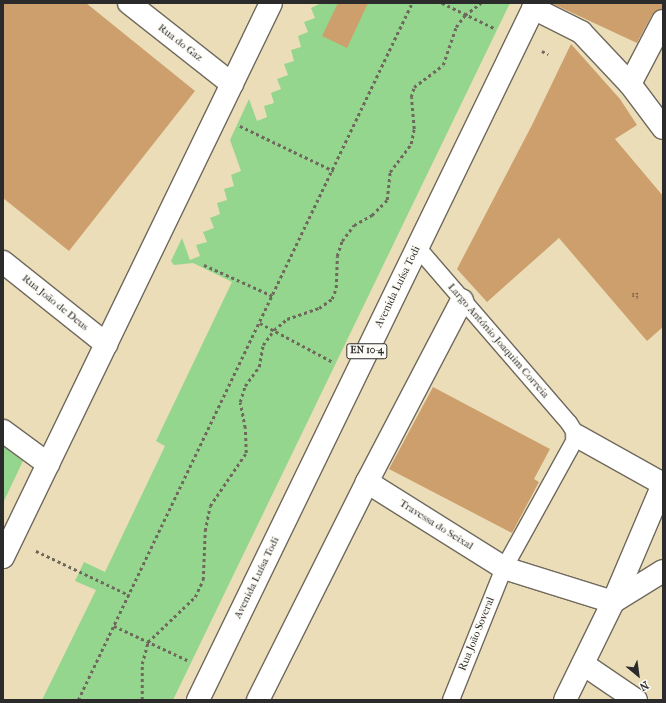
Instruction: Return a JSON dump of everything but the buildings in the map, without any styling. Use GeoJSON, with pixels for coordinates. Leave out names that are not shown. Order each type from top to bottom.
{"type":"FeatureCollection","features":[{"type":"Feature","properties":{"kind":"street","name":"Rua do Gaz"},"geometry":{"type":"LineString","coordinates":[[129,3],[232,84]]}},
{"type":"Feature","properties":{"kind":"street"},"geometry":{"type":"LineString","coordinates":[[8,548],[271,3]]}},
{"type":"Feature","properties":{"kind":"street"},"geometry":{"type":"LineString","coordinates":[[534,6],[581,32],[630,84],[663,128]]}},
{"type":"Feature","properties":{"kind":"street","name":"Avenida Luísa Todi"},"geometry":{"type":"LineString","coordinates":[[198,700],[534,6]]}},
{"type":"Feature","properties":{"kind":"street"},"geometry":{"type":"LineString","coordinates":[[630,84],[663,21]]}},
{"type":"Feature","properties":{"kind":"street","name":"Rua João de Deus"},"geometry":{"type":"LineString","coordinates":[[3,262],[106,344]]}},
{"type":"Feature","properties":{"kind":"street"},"geometry":{"type":"LineString","coordinates":[[258,700],[367,482],[462,300]]}},
{"type":"Feature","properties":{"kind":"street"},"geometry":{"type":"LineString","coordinates":[[3,431],[48,464]]}},
{"type":"Feature","properties":{"kind":"street","name":"Largo António Joaquim Correia"},"geometry":{"type":"LineString","coordinates":[[565,700],[613,602],[663,484],[577,436]]}},
{"type":"Feature","properties":{"kind":"street","name":"Travessa do Seixal"},"geometry":{"type":"LineString","coordinates":[[367,482],[504,568]]}},
{"type":"Feature","properties":{"kind":"street"},"geometry":{"type":"LineString","coordinates":[[504,568],[613,602],[663,571]]}},
{"type":"Feature","properties":{"kind":"street"},"geometry":{"type":"LineString","coordinates":[[582,664],[636,700]]}},
{"type":"Feature","properties":{"kind":"lane","name":"Largo António Joaquim Correia"},"geometry":{"type":"LineString","coordinates":[[417,247],[569,423],[577,436]]}},
{"type":"Feature","properties":{"kind":"lane"},"geometry":{"type":"LineString","coordinates":[[504,568],[577,436]]}},
{"type":"Feature","properties":{"kind":"lane","name":"Rua João Soveral"},"geometry":{"type":"LineString","coordinates":[[451,700],[504,568]]}},
{"type":"Feature","properties":{"kind":"path"},"geometry":{"type":"LineString","coordinates":[[78,700],[334,170],[412,3]]}},
{"type":"Feature","properties":{"kind":"path"},"geometry":{"type":"LineString","coordinates":[[442,3],[518,39]]}},
{"type":"Feature","properties":{"kind":"path"},"geometry":{"type":"LineString","coordinates":[[142,700],[142,658],[148,642],[195,597],[203,580],[205,531],[210,506],[246,453],[245,428],[240,402],[245,386],[259,367],[263,346],[274,330],[287,319],[320,308],[332,299],[336,288],[337,256],[342,241],[354,225],[372,215],[387,200],[390,172],[411,144],[414,129],[411,97],[414,87],[443,66],[449,53],[450,39],[465,15],[481,3]]}},
{"type":"Feature","properties":{"kind":"path"},"geometry":{"type":"LineString","coordinates":[[217,114],[334,170]]}},
{"type":"Feature","properties":{"kind":"path"},"geometry":{"type":"LineString","coordinates":[[204,265],[273,296]]}},
{"type":"Feature","properties":{"kind":"path"},"geometry":{"type":"LineString","coordinates":[[260,323],[324,355],[354,378]]}},
{"type":"Feature","properties":{"kind":"path"},"geometry":{"type":"LineString","coordinates":[[8,548],[129,595]]}},
{"type":"Feature","properties":{"kind":"path"},"geometry":{"type":"LineString","coordinates":[[114,626],[212,671]]}},
{"type":"Feature","properties":{"kind":"green space"},"geometry":{"type":"Polygon","coordinates":[[[321,3],[510,3],[173,700],[42,700],[96,590],[75,581],[84,562],[105,572],[165,446],[156,441],[232,282],[193,263],[174,265],[171,261],[182,238],[190,260],[200,256],[196,245],[207,242],[203,232],[214,228],[210,218],[220,214],[217,203],[227,200],[224,189],[234,186],[231,175],[241,171],[230,140],[249,99],[257,121],[267,117],[264,106],[274,103],[271,93],[281,89],[277,79],[288,75],[284,64],[294,61],[291,50],[301,47],[298,36],[308,32],[304,22],[315,18],[311,8],[321,3]]]}},
{"type":"Feature","properties":{"kind":"green space"},"geometry":{"type":"Polygon","coordinates":[[[3,445],[23,461],[3,503],[3,445]]]}}]}
